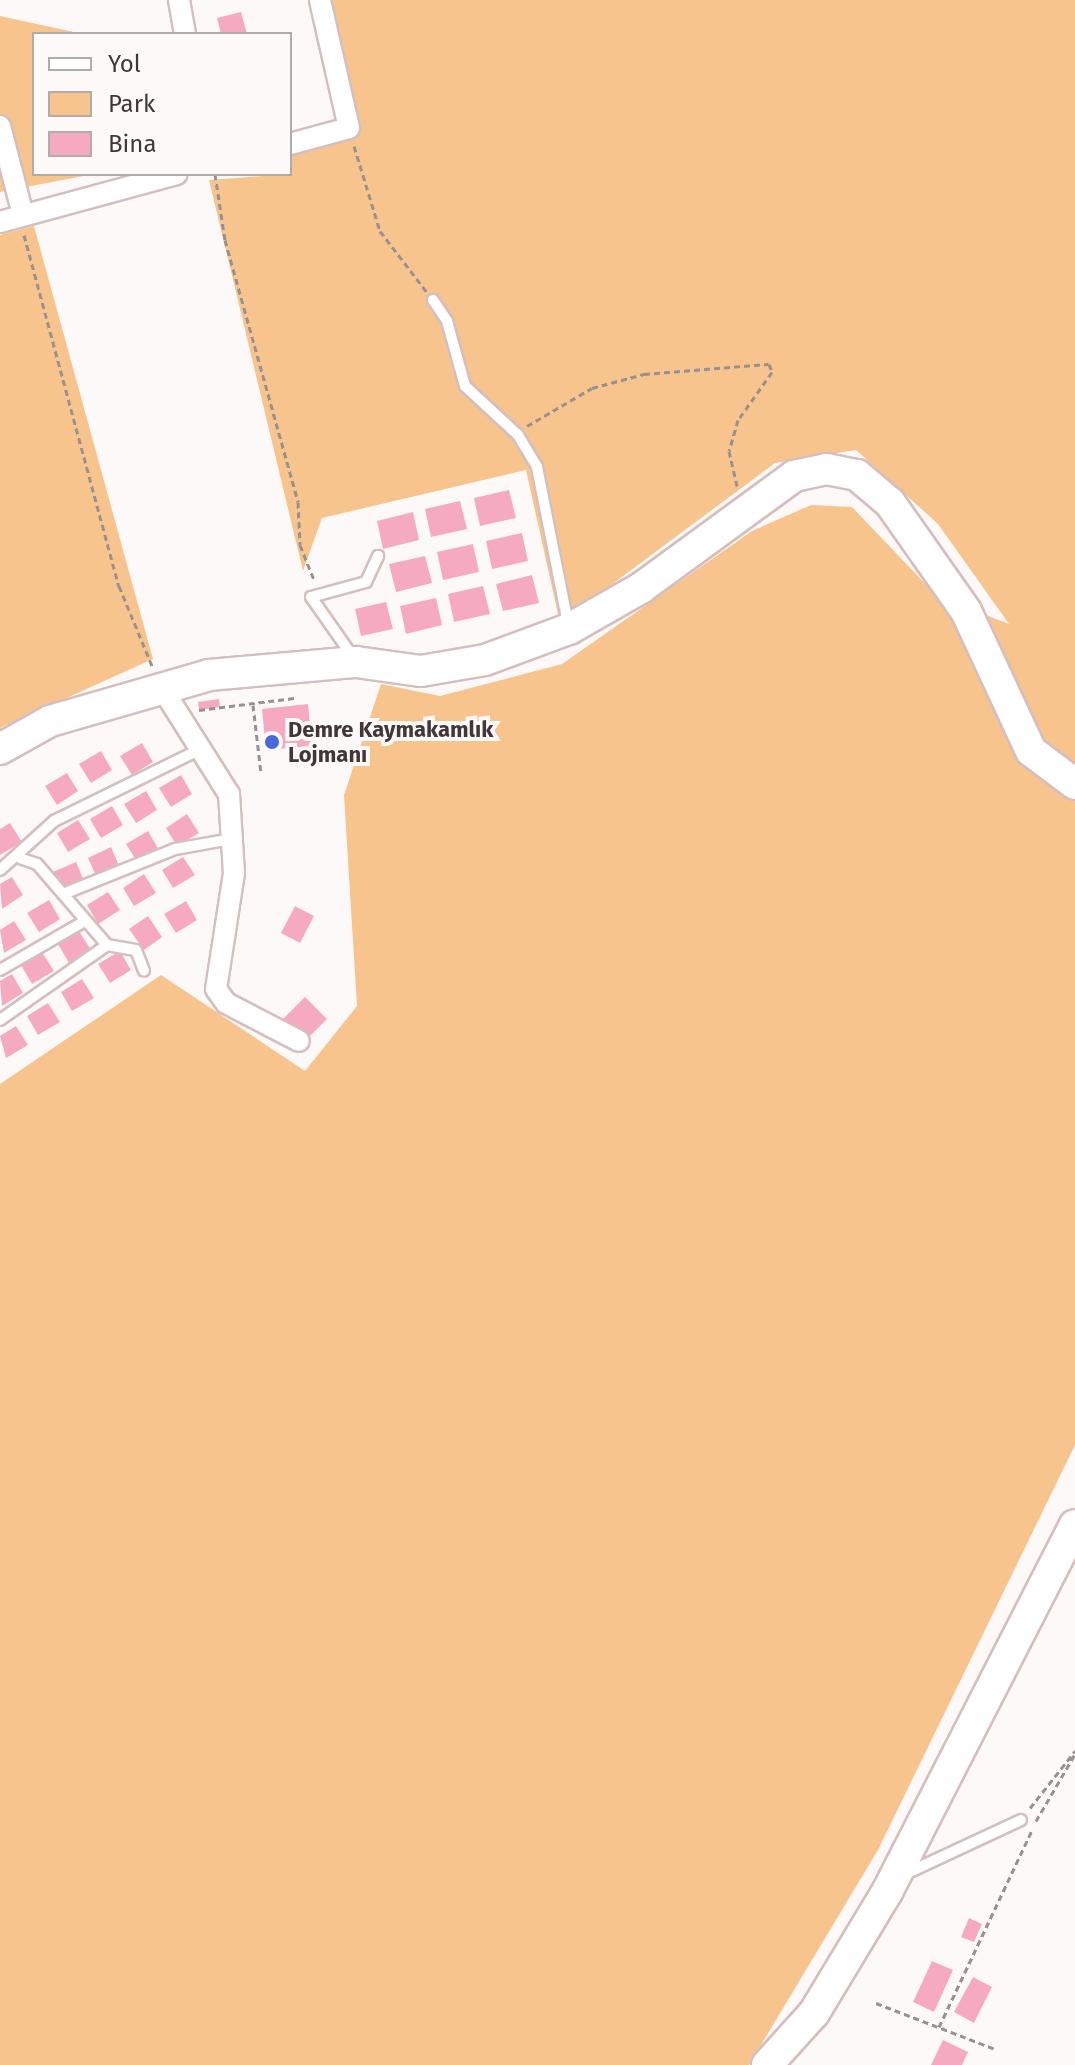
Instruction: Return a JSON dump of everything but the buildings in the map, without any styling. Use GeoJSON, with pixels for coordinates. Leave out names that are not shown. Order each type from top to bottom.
{"type":"FeatureCollection","features":[{"type":"Feature","properties":{"kind":"street"},"geometry":{"type":"LineString","coordinates":[[179,0],[185,32]]}},
{"type":"Feature","properties":{"kind":"street"},"geometry":{"type":"LineString","coordinates":[[292,143],[349,128],[320,0]]}},
{"type":"Feature","properties":{"kind":"street"},"geometry":{"type":"LineString","coordinates":[[0,126],[23,215]]}},
{"type":"Feature","properties":{"kind":"street"},"geometry":{"type":"LineString","coordinates":[[0,222],[169,176]]}},
{"type":"Feature","properties":{"kind":"street"},"geometry":{"type":"LineString","coordinates":[[0,749],[50,721],[160,685],[356,662],[421,671],[485,660],[569,629],[641,588],[794,476],[826,469],[868,484],[890,503],[966,611],[1031,751],[1075,784]]}},
{"type":"Feature","properties":{"kind":"street"},"geometry":{"type":"LineString","coordinates":[[160,685],[229,794],[231,923],[216,989],[226,1003],[299,1041]]}},
{"type":"Feature","properties":{"kind":"street"},"geometry":{"type":"LineString","coordinates":[[767,2065],[821,2017],[1075,1525]]}},
{"type":"Feature","properties":{"kind":"lane"},"geometry":{"type":"LineString","coordinates":[[433,300],[447,321],[465,386],[518,435],[537,467],[569,629]]}},
{"type":"Feature","properties":{"kind":"lane"},"geometry":{"type":"LineString","coordinates":[[356,662],[334,622],[312,607],[318,590],[366,582],[378,556]]}},
{"type":"Feature","properties":{"kind":"lane"},"geometry":{"type":"LineString","coordinates":[[0,870],[20,858],[54,821],[201,749]]}},
{"type":"Feature","properties":{"kind":"lane"},"geometry":{"type":"LineString","coordinates":[[63,894],[175,849],[232,839]]}},
{"type":"Feature","properties":{"kind":"lane"},"geometry":{"type":"LineString","coordinates":[[20,858],[37,864],[83,922],[107,945],[136,950],[144,971]]}},
{"type":"Feature","properties":{"kind":"lane"},"geometry":{"type":"LineString","coordinates":[[0,970],[83,922]]}},
{"type":"Feature","properties":{"kind":"lane"},"geometry":{"type":"LineString","coordinates":[[2,1016],[107,945]]}},
{"type":"Feature","properties":{"kind":"lane"},"geometry":{"type":"LineString","coordinates":[[894,1879],[1021,1820]]}},
{"type":"Feature","properties":{"kind":"path"},"geometry":{"type":"LineString","coordinates":[[349,128],[380,231],[433,300]]}},
{"type":"Feature","properties":{"kind":"path"},"geometry":{"type":"LineString","coordinates":[[215,176],[225,240],[298,502],[300,545],[318,590]]}},
{"type":"Feature","properties":{"kind":"path"},"geometry":{"type":"LineString","coordinates":[[23,215],[26,255],[119,586],[160,685]]}},
{"type":"Feature","properties":{"kind":"path"},"geometry":{"type":"LineString","coordinates":[[518,435],[542,413],[631,377],[769,364],[772,372],[757,386],[729,451],[732,478],[753,504]]}},
{"type":"Feature","properties":{"kind":"path"},"geometry":{"type":"LineString","coordinates":[[199,710],[294,698]]}},
{"type":"Feature","properties":{"kind":"path"},"geometry":{"type":"LineString","coordinates":[[252,703],[261,773]]}},
{"type":"Feature","properties":{"kind":"path"},"geometry":{"type":"LineString","coordinates":[[1021,1820],[1075,1753]]}},
{"type":"Feature","properties":{"kind":"path"},"geometry":{"type":"LineString","coordinates":[[939,2027],[1047,1797],[1075,1753]]}},
{"type":"Feature","properties":{"kind":"path"},"geometry":{"type":"LineString","coordinates":[[876,2003],[995,2049]]}},
{"type":"Feature","properties":{"kind":"green space"},"geometry":{"type":"Polygon","coordinates":[[[330,0],[1075,0],[1075,1445],[878,1850],[749,2065],[0,2065],[0,1084],[161,975],[305,1071],[357,1006],[344,795],[381,684],[440,696],[562,664],[752,531],[811,505],[852,507],[937,596],[1009,624],[938,524],[856,450],[775,463],[560,623],[526,470],[322,518],[303,571],[209,180],[292,176],[292,140],[337,119],[330,0]]]}},
{"type":"Feature","properties":{"kind":"green space"},"geometry":{"type":"Polygon","coordinates":[[[0,16],[74,32],[32,32],[32,176],[84,176],[0,192],[0,16]]]}},
{"type":"Feature","properties":{"kind":"green space"},"geometry":{"type":"Polygon","coordinates":[[[34,226],[153,659],[0,728],[0,235],[34,226]]]}},
{"type":"Feature","properties":{"kind":"place","name":"Demre Kaymakamlık Lojmanı"},"geometry":{"type":"Point","coordinates":[272,742]}}]}
